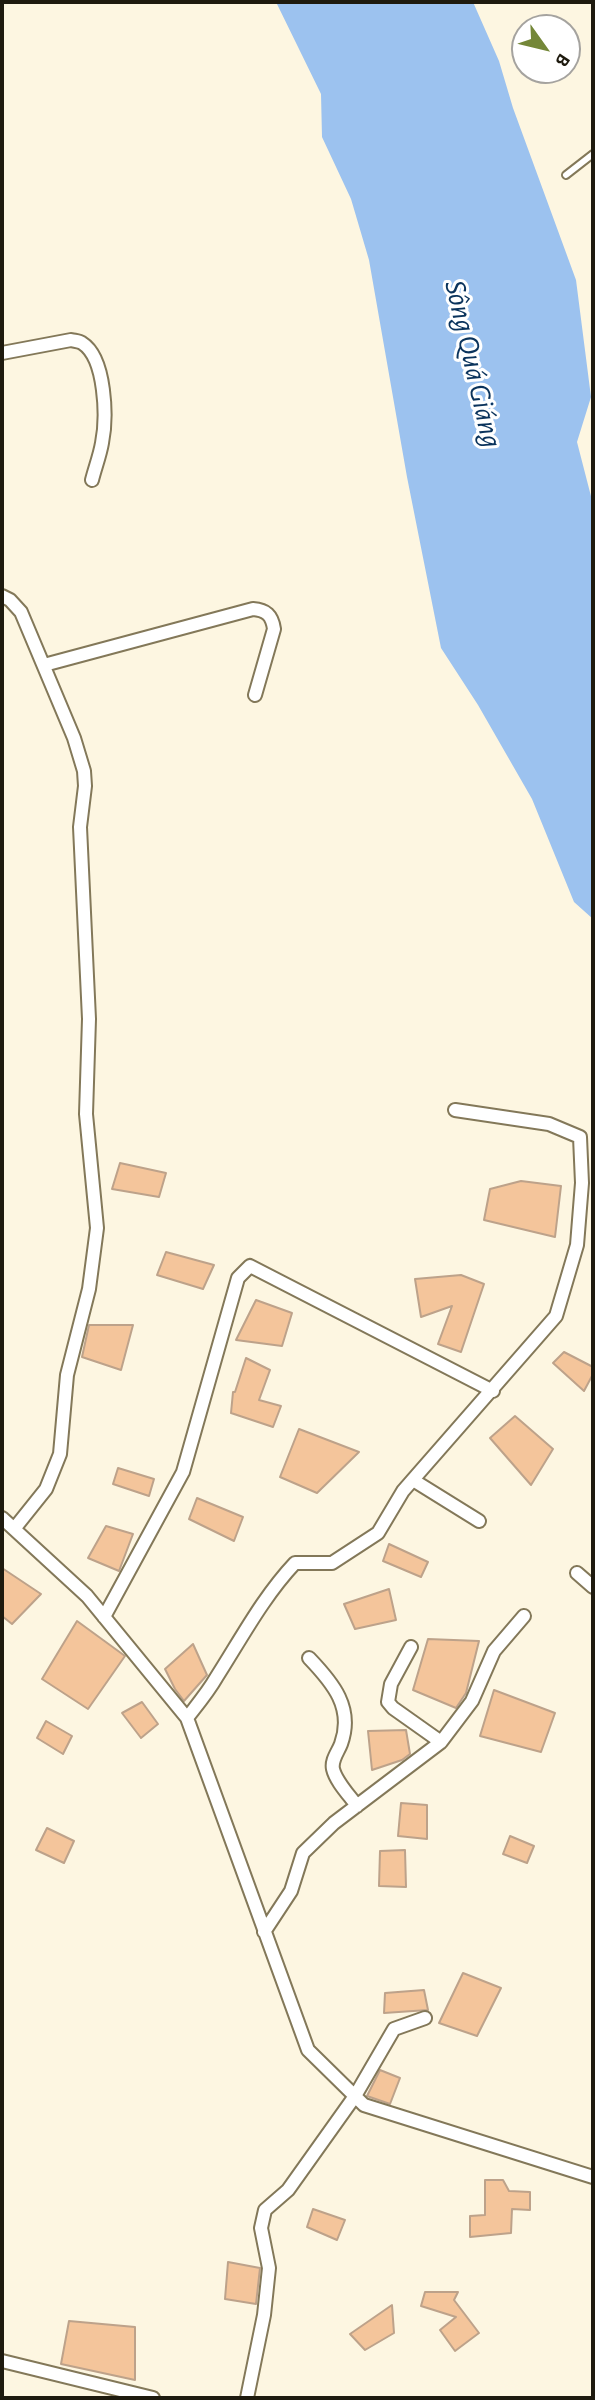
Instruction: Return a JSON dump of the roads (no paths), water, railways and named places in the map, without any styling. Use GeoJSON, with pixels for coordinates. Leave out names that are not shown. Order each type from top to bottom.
{"type":"FeatureCollection","features":[{"type":"Feature","properties":{"kind":"street"},"geometry":{"type":"LineString","coordinates":[[2,353],[71,340],[82,343],[90,352],[97,364],[103,389],[105,421],[92,480]]}},
{"type":"Feature","properties":{"kind":"street"},"geometry":{"type":"LineString","coordinates":[[2,596],[21,612],[85,771],[80,827],[89,1019],[86,1114],[97,1228],[89,1289],[67,1375],[60,1454],[46,1489],[14,1529]]}},
{"type":"Feature","properties":{"kind":"street"},"geometry":{"type":"LineString","coordinates":[[44,665],[253,609],[261,610],[268,613],[274,629],[255,695]]}},
{"type":"Feature","properties":{"kind":"street"},"geometry":{"type":"LineString","coordinates":[[187,1718],[281,1578],[295,1563],[332,1563],[378,1533],[403,1491],[556,1316],[577,1245],[582,1183],[580,1137],[550,1124],[455,1110]]}},
{"type":"Feature","properties":{"kind":"street"},"geometry":{"type":"LineString","coordinates":[[104,1617],[183,1472],[238,1278],[250,1266],[493,1391]]}},
{"type":"Feature","properties":{"kind":"street"},"geometry":{"type":"LineString","coordinates":[[413,1480],[479,1521]]}},
{"type":"Feature","properties":{"kind":"street"},"geometry":{"type":"LineString","coordinates":[[2,1518],[87,1596],[187,1718],[308,2050],[364,2105],[593,2177]]}},
{"type":"Feature","properties":{"kind":"street"},"geometry":{"type":"LineString","coordinates":[[577,1573],[593,1587]]}},
{"type":"Feature","properties":{"kind":"street"},"geometry":{"type":"LineString","coordinates":[[264,1932],[291,1891],[303,1853],[334,1823],[441,1742],[471,1701],[494,1651],[524,1616]]}},
{"type":"Feature","properties":{"kind":"street"},"geometry":{"type":"LineString","coordinates":[[411,1647],[391,1684],[388,1702],[441,1742]]}},
{"type":"Feature","properties":{"kind":"street"},"geometry":{"type":"LineString","coordinates":[[309,1658],[340,1698],[345,1711],[341,1743],[332,1766],[357,1806]]}},
{"type":"Feature","properties":{"kind":"street"},"geometry":{"type":"LineString","coordinates":[[247,2398],[264,2315],[269,2268],[261,2228],[265,2210],[288,2190],[355,2096],[394,2029],[425,2018]]}},
{"type":"Feature","properties":{"kind":"street"},"geometry":{"type":"LineString","coordinates":[[2,2361],[153,2398]]}},
{"type":"Feature","properties":{"kind":"lane"},"geometry":{"type":"LineString","coordinates":[[566,175],[593,154]]}},
{"type":"Feature","properties":{"kind":"water","name":"Sông Quá Giáng"},"geometry":{"type":"Polygon","coordinates":[[[276,2],[473,2],[499,61],[513,108],[576,280],[591,397],[577,442],[593,504],[593,919],[574,902],[532,799],[478,705],[441,648],[407,477],[369,260],[351,199],[322,137],[321,94],[276,2]]]}}]}
